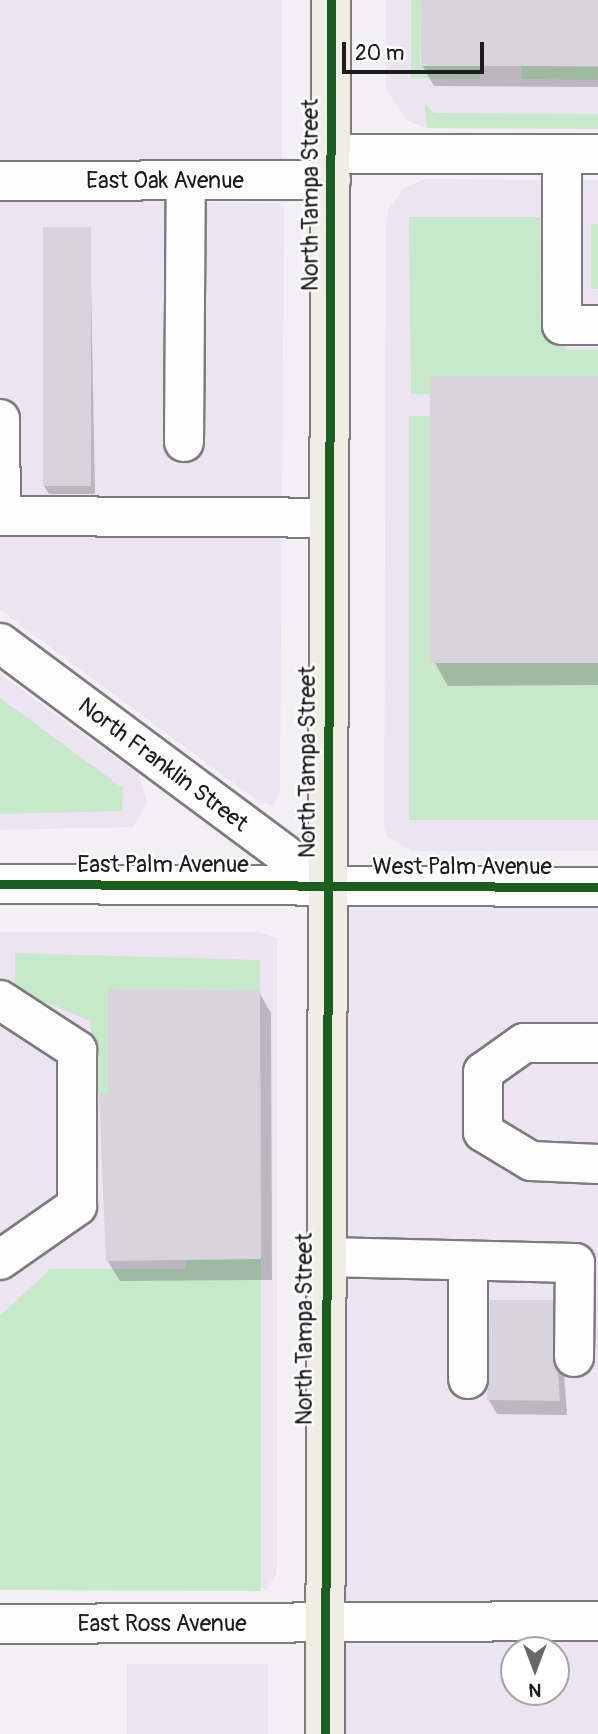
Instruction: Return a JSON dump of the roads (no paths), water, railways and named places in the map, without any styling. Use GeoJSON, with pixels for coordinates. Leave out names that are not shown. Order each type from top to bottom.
{"type":"FeatureCollection","features":[{"type":"Feature","properties":{"kind":"main road","name":"North Tampa Street"},"geometry":{"type":"LineString","coordinates":[[325,1734],[324,1257],[331,0]]}},
{"type":"Feature","properties":{"kind":"street","name":"East Oak Avenue"},"geometry":{"type":"LineString","coordinates":[[0,181],[186,181],[331,167],[580,154]]}},
{"type":"Feature","properties":{"kind":"street"},"geometry":{"type":"LineString","coordinates":[[580,154],[562,325],[598,325]]}},
{"type":"Feature","properties":{"kind":"street"},"geometry":{"type":"LineString","coordinates":[[184,442],[186,181]]}},
{"type":"Feature","properties":{"kind":"street"},"geometry":{"type":"LineString","coordinates":[[0,419],[0,516],[329,518]]}},
{"type":"Feature","properties":{"kind":"street","name":"North Franklin Street"},"geometry":{"type":"LineString","coordinates":[[0,643],[327,886]]}},
{"type":"Feature","properties":{"kind":"street","name":"East Palm Avenue"},"geometry":{"type":"LineString","coordinates":[[0,884],[327,886]]}},
{"type":"Feature","properties":{"kind":"street","name":"West Palm Avenue"},"geometry":{"type":"LineString","coordinates":[[327,886],[598,887]]}},
{"type":"Feature","properties":{"kind":"street"},"geometry":{"type":"LineString","coordinates":[[0,1000],[77,1049],[77,1206],[0,1260]]}},
{"type":"Feature","properties":{"kind":"street"},"geometry":{"type":"LineString","coordinates":[[598,1042],[524,1042],[483,1072],[483,1132],[531,1161],[598,1164]]}},
{"type":"Feature","properties":{"kind":"street"},"geometry":{"type":"LineString","coordinates":[[324,1257],[575,1263],[575,1357]]}},
{"type":"Feature","properties":{"kind":"street"},"geometry":{"type":"LineString","coordinates":[[468,1262],[468,1379]]}},
{"type":"Feature","properties":{"kind":"street","name":"East Ross Avenue"},"geometry":{"type":"LineString","coordinates":[[0,1624],[598,1621]]}}]}
